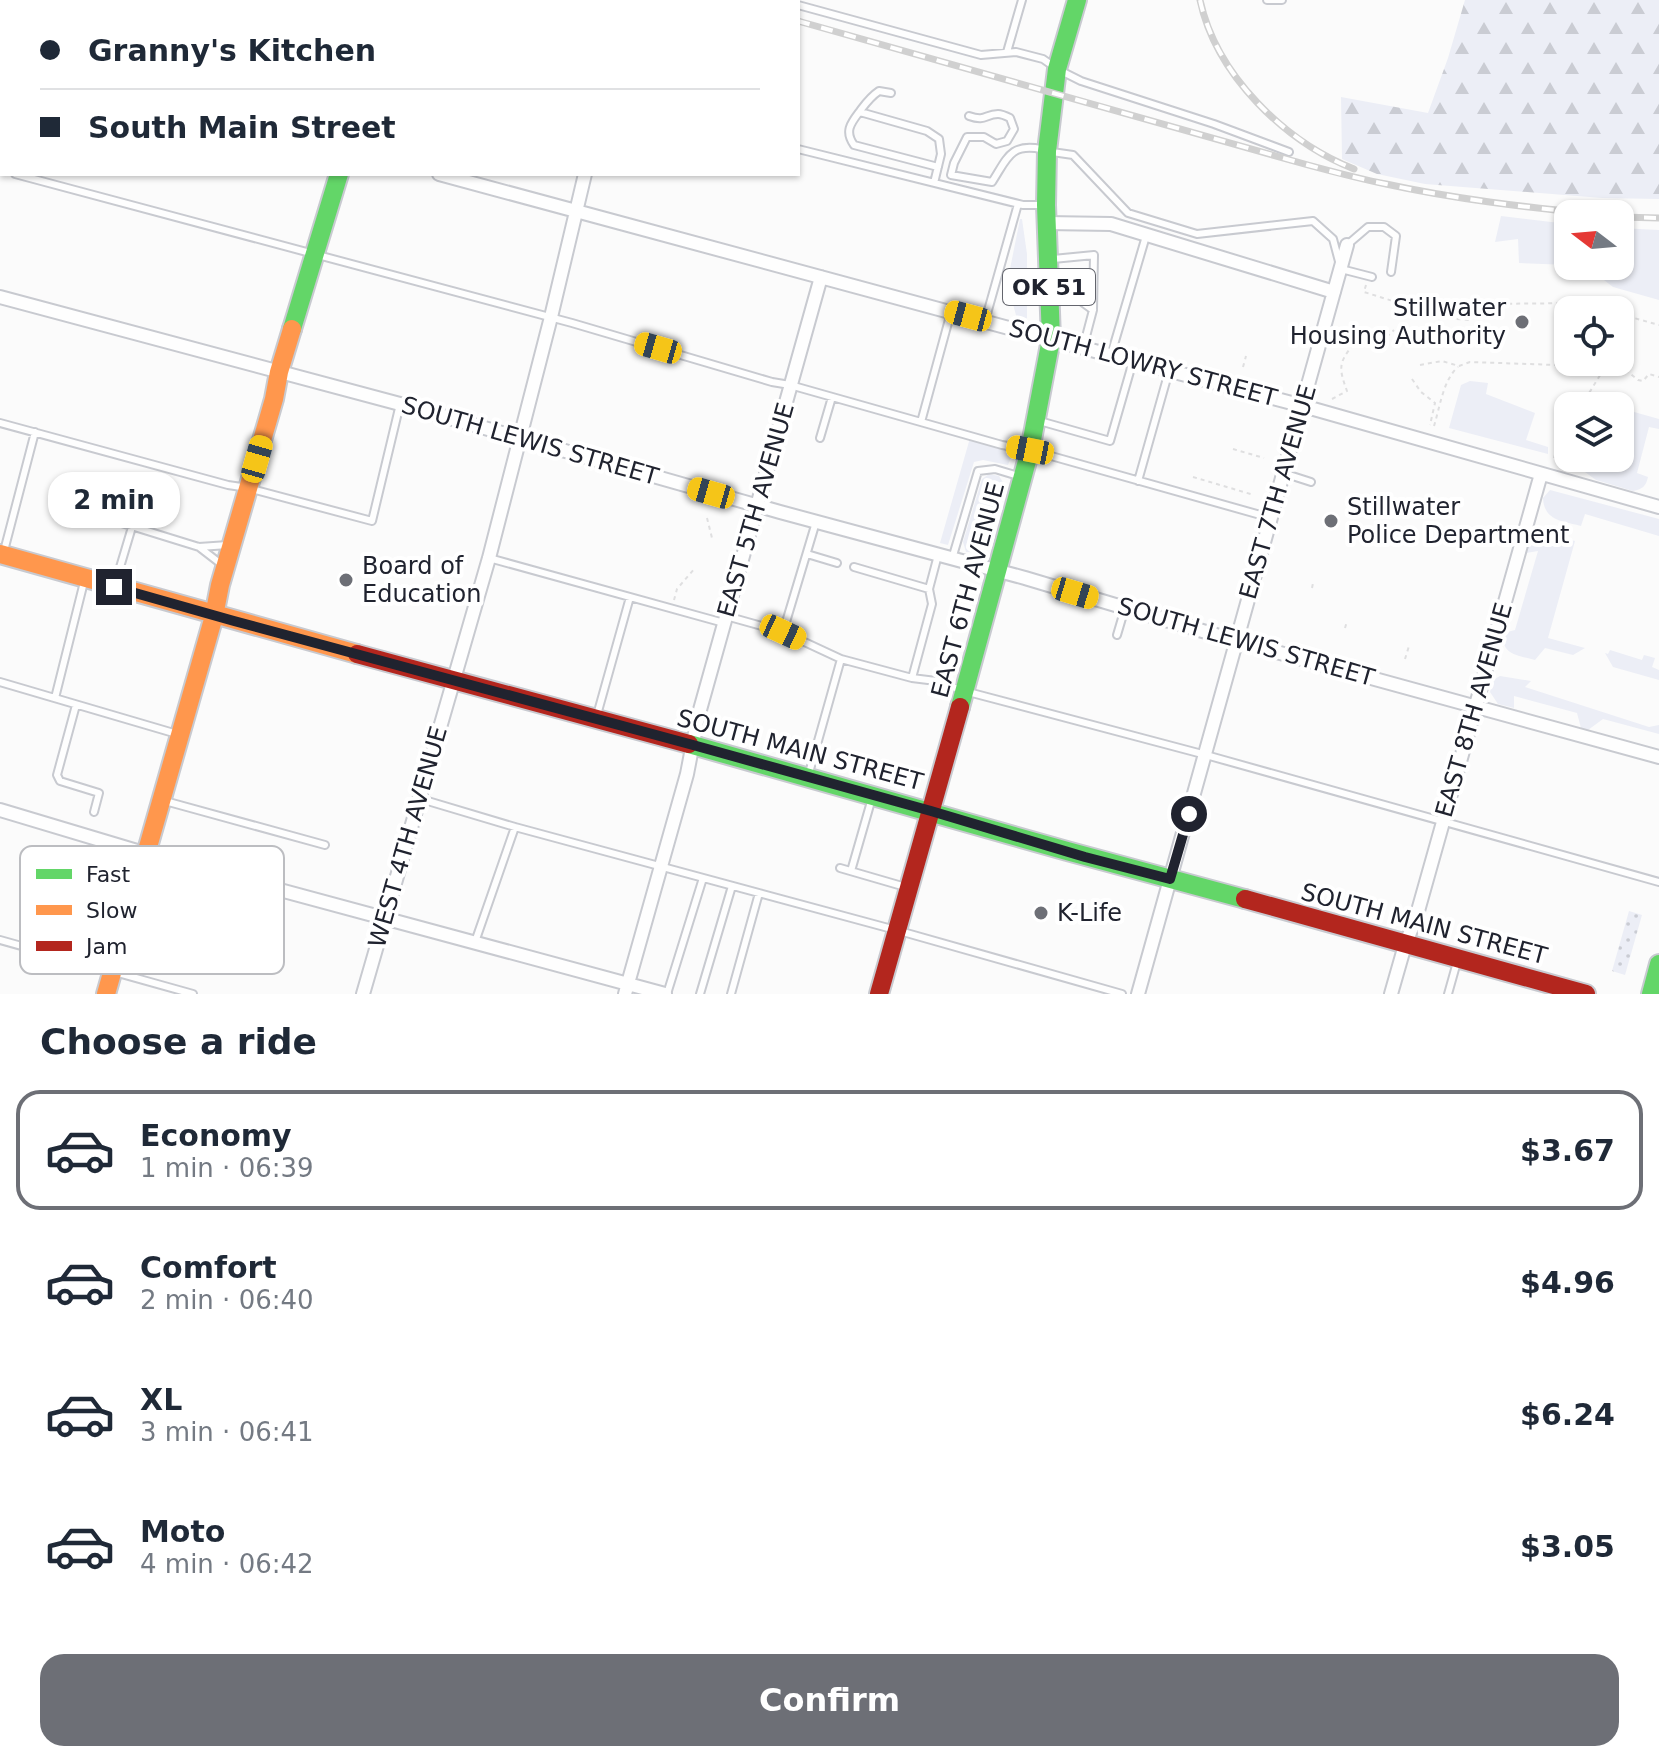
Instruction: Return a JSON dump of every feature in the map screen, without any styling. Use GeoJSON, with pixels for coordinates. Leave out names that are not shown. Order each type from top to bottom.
{"type":"FeatureCollection","features":[{"type":"Feature","properties":{"kind":"main road","name":"EAST 6TH AVENUE"},"geometry":{"type":"LineString","coordinates":[[931,811],[1030,450],[1051,339],[1047,151],[1057,69],[1077,0]]}},
{"type":"Feature","properties":{"kind":"main road"},"geometry":{"type":"LineString","coordinates":[[149,846],[279,372],[338,176]]}},
{"type":"Feature","properties":{"kind":"main road","name":"SOUTH MAIN STREET"},"geometry":{"type":"LineString","coordinates":[[1,555],[1586,994]]}},
{"type":"Feature","properties":{"kind":"main road","name":"OK 51"},"geometry":{"type":"LineString","coordinates":[[879,994],[931,811]]}},
{"type":"Feature","properties":{"kind":"main road"},"geometry":{"type":"LineString","coordinates":[[1651,994],[1659,964]]}},
{"type":"Feature","properties":{"kind":"main road"},"geometry":{"type":"LineString","coordinates":[[106,994],[112,974]]}},
{"type":"Feature","properties":{"kind":"street","name":"SOUTH LOWRY STREET"},"geometry":{"type":"LineString","coordinates":[[446,176],[1303,406],[1659,507]]}},
{"type":"Feature","properties":{"kind":"street","name":"WEST 4TH AVENUE"},"geometry":{"type":"LineString","coordinates":[[363,994],[489,558],[585,176]]}},
{"type":"Feature","properties":{"kind":"street"},"geometry":{"type":"LineString","coordinates":[[1046,214],[1111,224],[1334,292]]}},
{"type":"Feature","properties":{"kind":"street","name":"EAST 7TH AVENUE"},"geometry":{"type":"LineString","coordinates":[[1138,994],[1347,245]]}},
{"type":"Feature","properties":{"kind":"street","name":"EAST 5TH AVENUE"},"geometry":{"type":"LineString","coordinates":[[627,989],[687,774],[698,717],[821,277]]}},
{"type":"Feature","properties":{"kind":"street","name":"SOUTH LEWIS STREET"},"geometry":{"type":"LineString","coordinates":[[0,297],[400,404],[1236,641],[1659,757]]}},
{"type":"Feature","properties":{"kind":"street","name":"EAST 8TH AVENUE"},"geometry":{"type":"LineString","coordinates":[[1391,994],[1416,918],[1541,474]]}},
{"type":"Feature","properties":{"kind":"street"},"geometry":{"type":"LineString","coordinates":[[0,810],[120,846]]}},
{"type":"Feature","properties":{"kind":"street"},"geometry":{"type":"LineString","coordinates":[[284,890],[475,942],[627,989],[664,994]]}},
{"type":"Feature","properties":{"kind":"lane"},"geometry":{"type":"LineString","coordinates":[[1007,52],[1022,0]]}},
{"type":"Feature","properties":{"kind":"lane"},"geometry":{"type":"LineString","coordinates":[[1267,0],[1282,0]]}},
{"type":"Feature","properties":{"kind":"lane"},"geometry":{"type":"LineString","coordinates":[[800,6],[981,55],[1016,52],[1043,59],[1081,81],[1289,152]]}},
{"type":"Feature","properties":{"kind":"lane"},"geometry":{"type":"LineString","coordinates":[[891,93],[879,91],[870,97],[849,124],[849,138],[854,145],[938,167]]}},
{"type":"Feature","properties":{"kind":"lane"},"geometry":{"type":"LineString","coordinates":[[860,112],[927,131],[939,139],[941,154],[934,183]]}},
{"type":"Feature","properties":{"kind":"lane"},"geometry":{"type":"LineString","coordinates":[[969,116],[986,119],[997,114],[1010,118],[1014,129],[1007,141],[996,144],[984,137],[967,137],[951,175],[992,182],[1008,156],[1025,146],[1073,155],[1128,213],[1197,234],[1313,221],[1333,239],[1341,269],[1370,277]]}},
{"type":"Feature","properties":{"kind":"lane"},"geometry":{"type":"LineString","coordinates":[[857,164],[862,147]]}},
{"type":"Feature","properties":{"kind":"lane"},"geometry":{"type":"LineString","coordinates":[[800,150],[1018,204],[1046,214]]}},
{"type":"Feature","properties":{"kind":"lane"},"geometry":{"type":"LineString","coordinates":[[22,176],[551,317],[772,382],[1271,518]]}},
{"type":"Feature","properties":{"kind":"lane"},"geometry":{"type":"LineString","coordinates":[[985,321],[1018,204]]}},
{"type":"Feature","properties":{"kind":"lane"},"geometry":{"type":"LineString","coordinates":[[1347,245],[1368,227],[1384,227],[1396,236],[1391,272]]}},
{"type":"Feature","properties":{"kind":"lane"},"geometry":{"type":"LineString","coordinates":[[1111,355],[1146,235]]}},
{"type":"Feature","properties":{"kind":"lane"},"geometry":{"type":"LineString","coordinates":[[1048,259],[1094,255],[1093,310],[1083,348]]}},
{"type":"Feature","properties":{"kind":"lane"},"geometry":{"type":"LineString","coordinates":[[1049,300],[1078,299],[1093,310]]}},
{"type":"Feature","properties":{"kind":"lane"},"geometry":{"type":"LineString","coordinates":[[921,422],[951,312]]}},
{"type":"Feature","properties":{"kind":"lane"},"geometry":{"type":"LineString","coordinates":[[1036,420],[1110,441],[1133,361]]}},
{"type":"Feature","properties":{"kind":"lane"},"geometry":{"type":"LineString","coordinates":[[1138,481],[1169,371]]}},
{"type":"Feature","properties":{"kind":"lane"},"geometry":{"type":"LineString","coordinates":[[820,438],[832,397]]}},
{"type":"Feature","properties":{"kind":"lane"},"geometry":{"type":"LineString","coordinates":[[0,423],[372,521],[400,404]]}},
{"type":"Feature","properties":{"kind":"lane"},"geometry":{"type":"LineString","coordinates":[[1,555],[35,432]]}},
{"type":"Feature","properties":{"kind":"lane"},"geometry":{"type":"LineString","coordinates":[[952,559],[978,471],[995,469],[1023,477]]}},
{"type":"Feature","properties":{"kind":"lane"},"geometry":{"type":"LineString","coordinates":[[1283,473],[1311,482]]}},
{"type":"Feature","properties":{"kind":"lane"},"geometry":{"type":"LineString","coordinates":[[128,479],[115,521],[199,547],[232,544]]}},
{"type":"Feature","properties":{"kind":"lane"},"geometry":{"type":"LineString","coordinates":[[783,632],[816,522]]}},
{"type":"Feature","properties":{"kind":"lane"},"geometry":{"type":"LineString","coordinates":[[114,587],[132,527]]}},
{"type":"Feature","properties":{"kind":"lane"},"geometry":{"type":"LineString","coordinates":[[199,547],[225,567]]}},
{"type":"Feature","properties":{"kind":"lane"},"geometry":{"type":"LineString","coordinates":[[807,554],[837,563]]}},
{"type":"Feature","properties":{"kind":"lane"},"geometry":{"type":"LineString","coordinates":[[912,678],[932,604],[929,589],[938,555]]}},
{"type":"Feature","properties":{"kind":"lane"},"geometry":{"type":"LineString","coordinates":[[489,558],[672,609],[783,632],[841,659],[912,678],[936,681],[1659,882]]}},
{"type":"Feature","properties":{"kind":"lane"},"geometry":{"type":"LineString","coordinates":[[854,567],[929,589]]}},
{"type":"Feature","properties":{"kind":"lane"},"geometry":{"type":"LineString","coordinates":[[55,698],[85,579]]}},
{"type":"Feature","properties":{"kind":"lane"},"geometry":{"type":"LineString","coordinates":[[596,719],[630,597]]}},
{"type":"Feature","properties":{"kind":"lane"},"geometry":{"type":"LineString","coordinates":[[1117,635],[1125,608]]}},
{"type":"Feature","properties":{"kind":"lane"},"geometry":{"type":"LineString","coordinates":[[808,777],[841,659]]}},
{"type":"Feature","properties":{"kind":"lane"},"geometry":{"type":"LineString","coordinates":[[0,682],[180,735]]}},
{"type":"Feature","properties":{"kind":"lane"},"geometry":{"type":"LineString","coordinates":[[76,705],[57,775],[60,781],[99,793],[94,812]]}},
{"type":"Feature","properties":{"kind":"lane"},"geometry":{"type":"LineString","coordinates":[[851,871],[872,795]]}},
{"type":"Feature","properties":{"kind":"lane"},"geometry":{"type":"LineString","coordinates":[[419,799],[1122,994]]}},
{"type":"Feature","properties":{"kind":"lane"},"geometry":{"type":"LineString","coordinates":[[162,800],[325,845]]}},
{"type":"Feature","properties":{"kind":"lane"},"geometry":{"type":"LineString","coordinates":[[475,942],[515,827]]}},
{"type":"Feature","properties":{"kind":"lane"},"geometry":{"type":"LineString","coordinates":[[840,868],[909,888]]}},
{"type":"Feature","properties":{"kind":"lane"},"geometry":{"type":"LineString","coordinates":[[664,994],[703,878]]}},
{"type":"Feature","properties":{"kind":"lane"},"geometry":{"type":"LineString","coordinates":[[700,994],[732,886]]}},
{"type":"Feature","properties":{"kind":"lane"},"geometry":{"type":"LineString","coordinates":[[731,994],[759,893]]}},
{"type":"Feature","properties":{"kind":"lane"},"geometry":{"type":"LineString","coordinates":[[0,940],[20,945]]}},
{"type":"Feature","properties":{"kind":"lane"},"geometry":{"type":"LineString","coordinates":[[1448,994],[1458,959]]}},
{"type":"Feature","properties":{"kind":"lane"},"geometry":{"type":"LineString","coordinates":[[123,974],[193,994]]}},
{"type":"Feature","properties":{"kind":"path"},"geometry":{"type":"LineString","coordinates":[[1370,277],[1364,292],[1447,318],[1469,320],[1473,304],[1554,303]]}},
{"type":"Feature","properties":{"kind":"path"},"geometry":{"type":"LineString","coordinates":[[1634,318],[1659,325]]}},
{"type":"Feature","properties":{"kind":"path"},"geometry":{"type":"LineString","coordinates":[[1332,400],[1347,391],[1340,371],[1344,356],[1353,345],[1378,345],[1394,330]]}},
{"type":"Feature","properties":{"kind":"path"},"geometry":{"type":"LineString","coordinates":[[1243,367],[1246,356]]}},
{"type":"Feature","properties":{"kind":"path"},"geometry":{"type":"LineString","coordinates":[[1420,365],[1442,361],[1459,366]]}},
{"type":"Feature","properties":{"kind":"path"},"geometry":{"type":"LineString","coordinates":[[1412,379],[1421,392],[1435,403],[1432,426],[1448,380],[1459,366],[1470,362],[1554,365]]}},
{"type":"Feature","properties":{"kind":"path"},"geometry":{"type":"LineString","coordinates":[[1633,376],[1643,381],[1649,374],[1659,377]]}},
{"type":"Feature","properties":{"kind":"path"},"geometry":{"type":"LineString","coordinates":[[1233,449],[1264,458]]}},
{"type":"Feature","properties":{"kind":"path"},"geometry":{"type":"LineString","coordinates":[[1193,477],[1254,495]]}},
{"type":"Feature","properties":{"kind":"path"},"geometry":{"type":"LineString","coordinates":[[707,518],[712,538]]}},
{"type":"Feature","properties":{"kind":"path"},"geometry":{"type":"LineString","coordinates":[[672,609],[677,589],[695,568]]}},
{"type":"Feature","properties":{"kind":"path"},"geometry":{"type":"LineString","coordinates":[[1312,588],[1313,583]]}},
{"type":"Feature","properties":{"kind":"path"},"geometry":{"type":"LineString","coordinates":[[1345,628],[1347,621]]}},
{"type":"Feature","properties":{"kind":"path"},"geometry":{"type":"LineString","coordinates":[[1405,659],[1409,646]]}},
{"type":"Feature","properties":{"kind":"green space"},"geometry":{"type":"Polygon","coordinates":[[[1465,0],[1659,0],[1659,199],[1602,198],[1425,184],[1377,174],[1342,159],[1341,97],[1428,113],[1465,0]]]}},
{"type":"Feature","properties":{"kind":"green space"},"geometry":{"type":"Polygon","coordinates":[[[1501,216],[1554,222],[1554,264],[1519,263],[1518,239],[1495,242],[1501,216]]]}},
{"type":"Feature","properties":{"kind":"green space"},"geometry":{"type":"Polygon","coordinates":[[[1020,219],[1027,254],[1027,318],[1022,321],[1017,319],[1008,279],[1020,219]]]}},
{"type":"Feature","properties":{"kind":"green space"},"geometry":{"type":"Polygon","coordinates":[[[1634,229],[1659,230],[1659,300],[1613,287],[1604,280],[1634,280],[1634,229]]]}},
{"type":"Feature","properties":{"kind":"green space"},"geometry":{"type":"Polygon","coordinates":[[[1470,381],[1488,383],[1486,394],[1535,413],[1526,440],[1548,447],[1548,454],[1449,428],[1461,385],[1470,381]]]}},
{"type":"Feature","properties":{"kind":"green space"},"geometry":{"type":"Polygon","coordinates":[[[1634,412],[1659,419],[1659,429],[1649,427],[1637,473],[1648,477],[1644,487],[1633,491],[1596,480],[1585,472],[1634,472],[1634,412]]]}},
{"type":"Feature","properties":{"kind":"green space"},"geometry":{"type":"Polygon","coordinates":[[[970,438],[1013,452],[1008,465],[983,460],[974,462],[948,545],[940,543],[970,438]]]}},
{"type":"Feature","properties":{"kind":"green space"},"geometry":{"type":"Polygon","coordinates":[[[989,474],[999,476],[1004,484],[986,545],[978,552],[966,552],[963,542],[982,479],[989,474]]]}},
{"type":"Feature","properties":{"kind":"green space"},"geometry":{"type":"Polygon","coordinates":[[[1550,490],[1659,519],[1659,536],[1585,514],[1581,526],[1556,519],[1544,506],[1543,498],[1550,490]]]}},
{"type":"Feature","properties":{"kind":"green space"},"geometry":{"type":"Polygon","coordinates":[[[1546,533],[1575,541],[1548,638],[1585,648],[1573,655],[1545,648],[1535,660],[1508,650],[1503,633],[1515,630],[1538,551],[1526,553],[1529,545],[1535,537],[1546,533]]]}},
{"type":"Feature","properties":{"kind":"green space"},"geometry":{"type":"Polygon","coordinates":[[[1610,650],[1642,660],[1644,655],[1655,658],[1652,667],[1659,670],[1659,680],[1613,667],[1605,653],[1608,654],[1610,650]]]}},
{"type":"Feature","properties":{"kind":"green space"},"geometry":{"type":"Polygon","coordinates":[[[1500,676],[1531,681],[1525,687],[1649,727],[1659,725],[1659,734],[1603,719],[1588,730],[1581,728],[1577,713],[1514,696],[1514,708],[1498,704],[1490,692],[1493,680],[1500,676]]]}},
{"type":"Feature","properties":{"kind":"green space"},"geometry":{"type":"Polygon","coordinates":[[[1629,911],[1642,915],[1625,975],[1612,971],[1629,911]]]}},
{"type":"Feature","properties":{"kind":"railway"},"geometry":{"type":"LineString","coordinates":[[1200,0],[1208,28],[1221,54],[1257,102],[1303,142],[1354,169]]}},
{"type":"Feature","properties":{"kind":"railway"},"geometry":{"type":"LineString","coordinates":[[800,22],[1357,178],[1464,198],[1554,209]]}},
{"type":"Feature","properties":{"kind":"railway"},"geometry":{"type":"LineString","coordinates":[[1634,217],[1659,218]]}},
{"type":"Feature","properties":{"kind":"traffic: fast"},"geometry":{"type":"LineString","coordinates":[[960,707],[1030,450],[1051,339],[1047,151],[1057,69],[1077,0]]}},
{"type":"Feature","properties":{"kind":"traffic: fast"},"geometry":{"type":"LineString","coordinates":[[292,329],[338,176]]}},
{"type":"Feature","properties":{"kind":"traffic: fast"},"geometry":{"type":"LineString","coordinates":[[689,744],[1245,899]]}},
{"type":"Feature","properties":{"kind":"traffic: fast"},"geometry":{"type":"LineString","coordinates":[[1651,994],[1659,964]]}},
{"type":"Feature","properties":{"kind":"traffic: slow"},"geometry":{"type":"LineString","coordinates":[[148,846],[292,329]]}},
{"type":"Feature","properties":{"kind":"traffic: slow"},"geometry":{"type":"LineString","coordinates":[[0,554],[357,654]]}},
{"type":"Feature","properties":{"kind":"traffic: slow"},"geometry":{"type":"LineString","coordinates":[[106,994],[112,974]]}},
{"type":"Feature","properties":{"kind":"traffic: jam"},"geometry":{"type":"LineString","coordinates":[[357,654],[689,744]]}},
{"type":"Feature","properties":{"kind":"traffic: jam"},"geometry":{"type":"LineString","coordinates":[[879,994],[960,707]]}},
{"type":"Feature","properties":{"kind":"traffic: jam"},"geometry":{"type":"LineString","coordinates":[[1245,899],[1586,994]]}},
{"type":"Feature","properties":{"kind":"place","name":"Stillwater Housing Authority"},"geometry":{"type":"Point","coordinates":[1522,322]}},
{"type":"Feature","properties":{"kind":"place","name":"Stillwater Police Department"},"geometry":{"type":"Point","coordinates":[1331,521]}},
{"type":"Feature","properties":{"kind":"place","name":"Board of Education"},"geometry":{"type":"Point","coordinates":[346,580]}},
{"type":"Feature","properties":{"kind":"place","name":"K-Life"},"geometry":{"type":"Point","coordinates":[1041,913]}},
{"type":"Feature","properties":{"kind":"route"},"geometry":{"type":"LineString","coordinates":[[114,587],[1170,879],[1189,814]]}}]}
